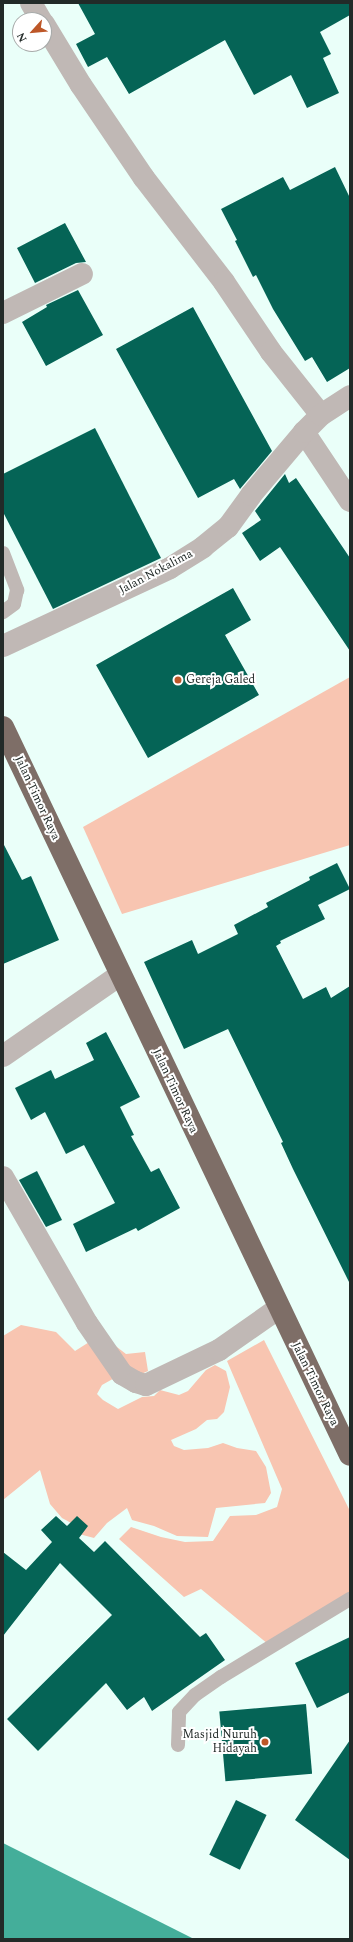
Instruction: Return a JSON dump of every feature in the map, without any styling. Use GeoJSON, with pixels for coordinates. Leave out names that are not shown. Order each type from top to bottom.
{"type":"FeatureCollection","features":[{"type":"Feature","properties":{"kind":"highway","name":"Jalan Timor Raya"},"geometry":{"type":"LineString","coordinates":[[3,727],[350,1455]]}},
{"type":"Feature","properties":{"kind":"street"},"geometry":{"type":"LineString","coordinates":[[31,3],[36,12]]}},
{"type":"Feature","properties":{"kind":"street"},"geometry":{"type":"LineString","coordinates":[[52,37],[81,85],[144,178],[224,282],[271,352],[321,415]]}},
{"type":"Feature","properties":{"kind":"street"},"geometry":{"type":"LineString","coordinates":[[3,313],[82,274]]}},
{"type":"Feature","properties":{"kind":"street","name":"Jalan Nokalima"},"geometry":{"type":"LineString","coordinates":[[3,646],[170,568],[203,547],[228,527],[251,495],[304,432],[321,415],[350,396]]}},
{"type":"Feature","properties":{"kind":"street"},"geometry":{"type":"LineString","coordinates":[[304,432],[350,501]]}},
{"type":"Feature","properties":{"kind":"street"},"geometry":{"type":"LineString","coordinates":[[3,1056],[120,975]]}},
{"type":"Feature","properties":{"kind":"street"},"geometry":{"type":"LineString","coordinates":[[3,1177],[92,1330],[122,1374],[136,1382],[146,1384],[219,1350],[279,1308]]}},
{"type":"Feature","properties":{"kind":"lane"},"geometry":{"type":"LineString","coordinates":[[3,553],[17,590],[14,604],[3,612]]}},
{"type":"Feature","properties":{"kind":"lane"},"geometry":{"type":"LineString","coordinates":[[178,1744],[179,1712],[195,1695],[221,1677],[350,1599]]}},
{"type":"Feature","properties":{"kind":"shaded area"},"geometry":{"type":"Polygon","coordinates":[[[350,677],[350,845],[122,914],[83,827],[350,677]]]}},
{"type":"Feature","properties":{"kind":"shaded area"},"geometry":{"type":"Polygon","coordinates":[[[21,1325],[56,1332],[75,1351],[94,1339],[113,1344],[126,1354],[145,1352],[148,1371],[130,1379],[118,1376],[102,1385],[97,1394],[103,1400],[118,1409],[142,1397],[154,1396],[160,1390],[179,1395],[188,1391],[206,1370],[215,1365],[226,1371],[230,1387],[224,1412],[217,1419],[207,1420],[196,1429],[171,1440],[174,1446],[184,1450],[208,1448],[223,1443],[237,1448],[256,1451],[266,1467],[271,1493],[265,1503],[216,1508],[208,1537],[177,1536],[154,1526],[132,1520],[127,1508],[107,1523],[94,1538],[79,1534],[73,1524],[62,1518],[50,1504],[40,1470],[3,1500],[3,1336],[21,1325]]]}},
{"type":"Feature","properties":{"kind":"shaded area"},"geometry":{"type":"Polygon","coordinates":[[[264,1340],[350,1511],[350,1592],[268,1644],[201,1589],[184,1597],[119,1539],[131,1527],[161,1537],[185,1542],[213,1541],[230,1516],[256,1515],[277,1507],[282,1489],[227,1361],[264,1340]]]}},
{"type":"Feature","properties":{"kind":"shaded area"},"geometry":{"type":"Polygon","coordinates":[[[3,1843],[194,1939],[3,1939],[3,1843]]]}},
{"type":"Feature","properties":{"kind":"building"},"geometry":{"type":"Polygon","coordinates":[[[78,3],[350,3],[350,15],[320,32],[331,54],[323,58],[339,93],[307,108],[291,75],[254,95],[225,40],[129,94],[107,57],[88,67],[76,44],[95,34],[78,3]]]}},
{"type":"Feature","properties":{"kind":"building"},"geometry":{"type":"Polygon","coordinates":[[[335,167],[350,198],[350,368],[327,382],[312,357],[305,361],[273,309],[256,275],[253,277],[235,241],[237,240],[221,209],[283,177],[290,190],[335,167]]]}},
{"type":"Feature","properties":{"kind":"building"},"geometry":{"type":"Polygon","coordinates":[[[65,223],[86,262],[76,263],[35,283],[17,248],[65,223]]]}},
{"type":"Feature","properties":{"kind":"building"},"geometry":{"type":"Polygon","coordinates":[[[78,290],[103,335],[46,366],[22,322],[47,307],[46,305],[78,290]]]}},
{"type":"Feature","properties":{"kind":"building"},"geometry":{"type":"Polygon","coordinates":[[[193,307],[272,451],[240,489],[234,479],[198,498],[116,349],[193,307]]]}},
{"type":"Feature","properties":{"kind":"building"},"geometry":{"type":"Polygon","coordinates":[[[95,428],[161,558],[53,609],[3,512],[3,474],[95,428]]]}},
{"type":"Feature","properties":{"kind":"building"},"geometry":{"type":"Polygon","coordinates":[[[285,474],[289,483],[296,478],[350,558],[350,651],[280,547],[260,561],[242,533],[261,520],[255,511],[285,474]]]}},
{"type":"Feature","properties":{"kind":"building","name":"Gereja Galed"},"geometry":{"type":"Polygon","coordinates":[[[233,588],[251,620],[225,635],[259,695],[148,758],[96,665],[233,588]]]}},
{"type":"Feature","properties":{"kind":"building"},"geometry":{"type":"Polygon","coordinates":[[[3,843],[22,880],[31,876],[59,940],[3,964],[3,843]]]}},
{"type":"Feature","properties":{"kind":"building"},"geometry":{"type":"Polygon","coordinates":[[[337,863],[350,889],[318,905],[325,919],[280,941],[281,943],[276,946],[303,999],[326,987],[331,998],[350,986],[350,1284],[293,1169],[281,1143],[283,1142],[228,1029],[184,1049],[144,962],[192,940],[198,954],[238,934],[234,925],[268,907],[266,903],[310,880],[309,877],[337,863]]]}},
{"type":"Feature","properties":{"kind":"building"},"geometry":{"type":"Polygon","coordinates":[[[106,1032],[140,1097],[120,1107],[134,1135],[131,1136],[151,1172],[159,1168],[180,1208],[138,1231],[136,1228],[86,1252],[73,1224],[115,1203],[84,1145],[66,1154],[45,1112],[31,1120],[15,1088],[51,1070],[55,1079],[94,1060],[86,1043],[106,1032]]]}},
{"type":"Feature","properties":{"kind":"building"},"geometry":{"type":"Polygon","coordinates":[[[37,1171],[62,1220],[46,1227],[19,1180],[37,1171]]]}},
{"type":"Feature","properties":{"kind":"building"},"geometry":{"type":"Polygon","coordinates":[[[56,1516],[67,1526],[77,1516],[88,1526],[79,1538],[94,1552],[105,1541],[200,1637],[206,1633],[225,1660],[152,1711],[144,1697],[127,1710],[106,1683],[38,1751],[7,1719],[112,1615],[60,1563],[3,1636],[3,1552],[26,1570],[52,1542],[41,1530],[56,1516]]]}},
{"type":"Feature","properties":{"kind":"building"},"geometry":{"type":"Polygon","coordinates":[[[350,1637],[350,1692],[317,1708],[295,1663],[350,1637]]]}},
{"type":"Feature","properties":{"kind":"building","name":"Masjid Nuruh Hidayah"},"geometry":{"type":"Polygon","coordinates":[[[306,1704],[312,1774],[225,1781],[219,1712],[306,1704]]]}},
{"type":"Feature","properties":{"kind":"building"},"geometry":{"type":"Polygon","coordinates":[[[350,1740],[350,1860],[295,1820],[350,1740]]]}},
{"type":"Feature","properties":{"kind":"building"},"geometry":{"type":"Polygon","coordinates":[[[236,1800],[267,1815],[240,1870],[209,1855],[236,1800]]]}},
{"type":"Feature","properties":{"kind":"place","name":"Gereja Galed"},"geometry":{"type":"Point","coordinates":[178,680]}},
{"type":"Feature","properties":{"kind":"place","name":"Masjid Nuruh Hidayah"},"geometry":{"type":"Point","coordinates":[265,1742]}}]}
